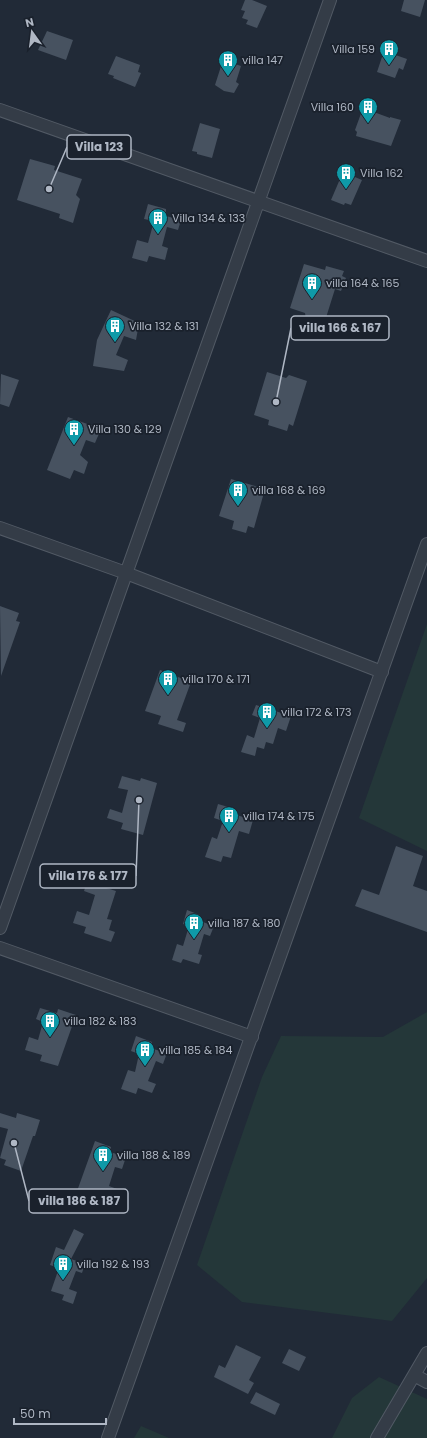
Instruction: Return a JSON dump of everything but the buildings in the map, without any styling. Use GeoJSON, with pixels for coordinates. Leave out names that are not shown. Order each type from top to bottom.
{"type":"FeatureCollection","features":[{"type":"Feature","properties":{"kind":"street"},"geometry":{"type":"LineString","coordinates":[[0,928],[330,0]]}},
{"type":"Feature","properties":{"kind":"street"},"geometry":{"type":"LineString","coordinates":[[0,110],[427,261]]}},
{"type":"Feature","properties":{"kind":"street"},"geometry":{"type":"LineString","coordinates":[[0,528],[126,573],[382,672]]}},
{"type":"Feature","properties":{"kind":"street"},"geometry":{"type":"LineString","coordinates":[[108,1438],[427,544]]}},
{"type":"Feature","properties":{"kind":"street"},"geometry":{"type":"LineString","coordinates":[[0,948],[252,1036]]}},
{"type":"Feature","properties":{"kind":"street"},"geometry":{"type":"LineString","coordinates":[[377,1438],[427,1353]]}},
{"type":"Feature","properties":{"kind":"street"},"geometry":{"type":"LineString","coordinates":[[414,1375],[427,1382]]}},
{"type":"Feature","properties":{"kind":"shaded area"},"geometry":{"type":"Polygon","coordinates":[[[427,624],[427,851],[359,818],[427,624]]]}},
{"type":"Feature","properties":{"kind":"shaded area"},"geometry":{"type":"Polygon","coordinates":[[[427,1012],[427,1278],[392,1321],[242,1302],[197,1265],[262,1077],[281,1036],[383,1037],[427,1012]]]}},
{"type":"Feature","properties":{"kind":"shaded area"},"geometry":{"type":"Polygon","coordinates":[[[379,1377],[427,1399],[427,1438],[332,1438],[352,1398],[379,1377]]]}},
{"type":"Feature","properties":{"kind":"shaded area"},"geometry":{"type":"Polygon","coordinates":[[[141,1426],[169,1438],[134,1438],[141,1426]]]}},
{"type":"Feature","properties":{"kind":"place","name":"Villa 159"},"geometry":{"type":"Point","coordinates":[389,66]}},
{"type":"Feature","properties":{"kind":"place","name":"villa 147"},"geometry":{"type":"Point","coordinates":[228,77]}},
{"type":"Feature","properties":{"kind":"place","name":"Villa 160"},"geometry":{"type":"Point","coordinates":[368,124]}},
{"type":"Feature","properties":{"kind":"place","name":"Villa 123"},"geometry":{"type":"Point","coordinates":[49,189]}},
{"type":"Feature","properties":{"kind":"place","name":"Villa 162"},"geometry":{"type":"Point","coordinates":[346,190]}},
{"type":"Feature","properties":{"kind":"place","name":"Villa 134 & 133"},"geometry":{"type":"Point","coordinates":[158,235]}},
{"type":"Feature","properties":{"kind":"place","name":"villa 164 & 165"},"geometry":{"type":"Point","coordinates":[312,300]}},
{"type":"Feature","properties":{"kind":"place","name":"Villa 132 & 131"},"geometry":{"type":"Point","coordinates":[115,343]}},
{"type":"Feature","properties":{"kind":"place","name":"villa 166 & 167"},"geometry":{"type":"Point","coordinates":[276,402]}},
{"type":"Feature","properties":{"kind":"place","name":"Villa 130 & 129"},"geometry":{"type":"Point","coordinates":[74,446]}},
{"type":"Feature","properties":{"kind":"place","name":"villa 168 & 169"},"geometry":{"type":"Point","coordinates":[238,507]}},
{"type":"Feature","properties":{"kind":"place","name":"villa 170 & 171"},"geometry":{"type":"Point","coordinates":[168,696]}},
{"type":"Feature","properties":{"kind":"place","name":"villa 172 & 173"},"geometry":{"type":"Point","coordinates":[267,729]}},
{"type":"Feature","properties":{"kind":"place","name":"villa 176 & 177"},"geometry":{"type":"Point","coordinates":[139,800]}},
{"type":"Feature","properties":{"kind":"place","name":"villa 174 & 175"},"geometry":{"type":"Point","coordinates":[229,833]}},
{"type":"Feature","properties":{"kind":"place","name":"villa 187 & 180"},"geometry":{"type":"Point","coordinates":[194,940]}},
{"type":"Feature","properties":{"kind":"place","name":"villa 182 & 183"},"geometry":{"type":"Point","coordinates":[50,1038]}},
{"type":"Feature","properties":{"kind":"place","name":"villa 185 & 184"},"geometry":{"type":"Point","coordinates":[145,1067]}},
{"type":"Feature","properties":{"kind":"place","name":"villa 186 & 187"},"geometry":{"type":"Point","coordinates":[14,1143]}},
{"type":"Feature","properties":{"kind":"place","name":"villa 188 & 189"},"geometry":{"type":"Point","coordinates":[103,1172]}},
{"type":"Feature","properties":{"kind":"place","name":"villa 192 & 193"},"geometry":{"type":"Point","coordinates":[63,1281]}}]}
